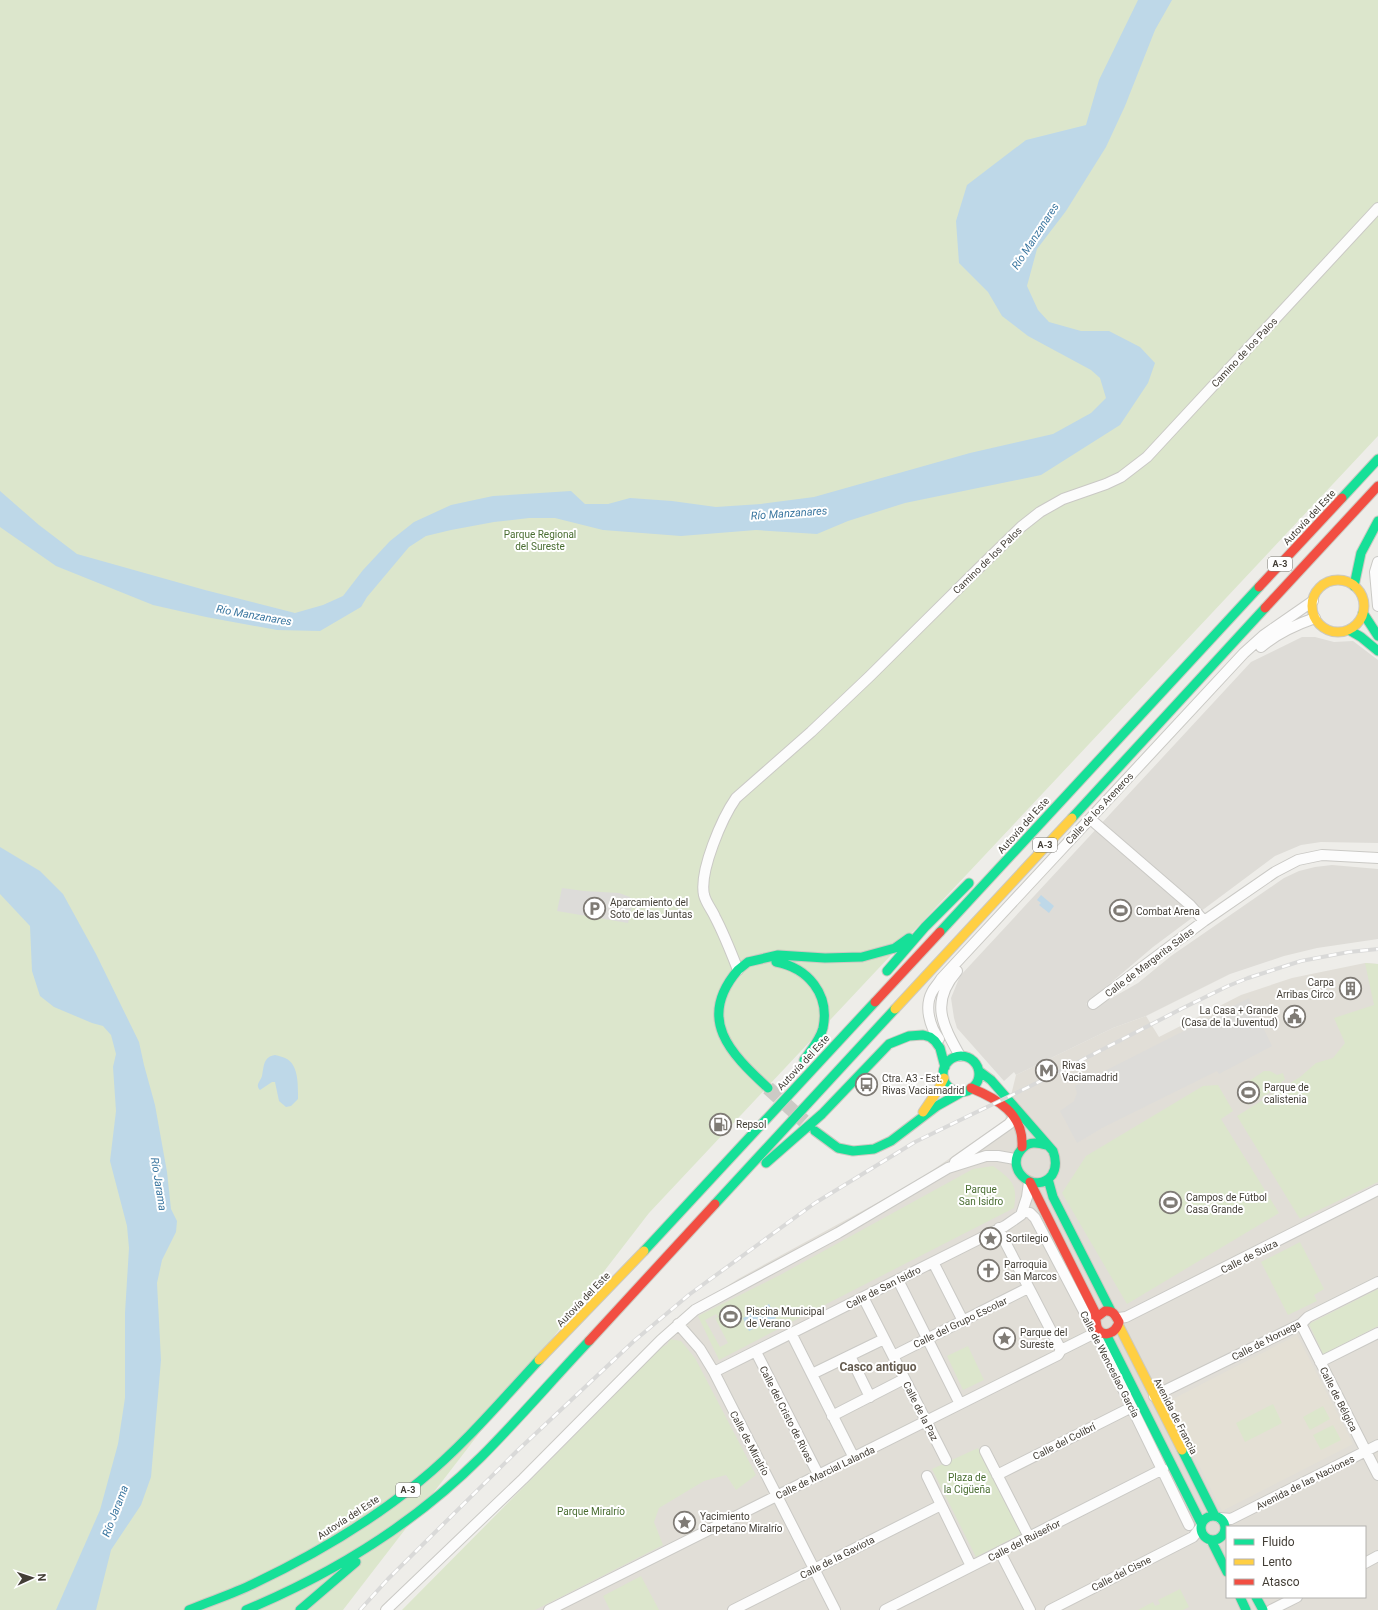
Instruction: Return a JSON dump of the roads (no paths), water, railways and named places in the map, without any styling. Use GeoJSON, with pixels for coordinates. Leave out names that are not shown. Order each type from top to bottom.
{"type":"FeatureCollection","features":[{"type":"Feature","properties":{"kind":"main road","name":"Autovía del Este"},"geometry":{"type":"LineString","coordinates":[[189,1610],[253,1584],[318,1550],[380,1511],[422,1480],[466,1439],[584,1312],[620,1277],[1378,459]]}},
{"type":"Feature","properties":{"kind":"main road","name":"A-3"},"geometry":{"type":"LineString","coordinates":[[246,1610],[264,1603],[332,1567],[394,1530],[438,1495],[481,1456],[1378,486]]}},
{"type":"Feature","properties":{"kind":"main road"},"geometry":{"type":"LineString","coordinates":[[1354,586],[1362,553],[1378,521]]}},
{"type":"Feature","properties":{"kind":"main road"},"geometry":{"type":"LineString","coordinates":[[1338,580],[1347,582],[1354,586],[1360,593],[1363,601],[1363,613],[1356,625],[1349,630],[1334,632],[1320,625],[1312,610],[1316,593],[1322,586],[1329,582],[1338,580]]}},
{"type":"Feature","properties":{"kind":"main road"},"geometry":{"type":"LineString","coordinates":[[1363,613],[1378,636]]}},
{"type":"Feature","properties":{"kind":"main road"},"geometry":{"type":"LineString","coordinates":[[1349,630],[1361,636],[1378,651]]}},
{"type":"Feature","properties":{"kind":"main road"},"geometry":{"type":"LineString","coordinates":[[1011,842],[1040,812],[1058,803]]}},
{"type":"Feature","properties":{"kind":"main road"},"geometry":{"type":"LineString","coordinates":[[879,979],[925,927],[973,879]]}},
{"type":"Feature","properties":{"kind":"main road"},"geometry":{"type":"LineString","coordinates":[[768,1088],[731,1050],[721,1031],[720,1008],[723,992],[726,985],[738,970],[748,962],[778,955],[825,958],[862,957],[895,948],[925,927]]}},
{"type":"Feature","properties":{"kind":"main road"},"geometry":{"type":"LineString","coordinates":[[738,970],[766,961],[783,962],[801,971],[812,981],[821,996],[824,1011],[823,1022],[818,1039],[802,1062],[830,1032]]}},
{"type":"Feature","properties":{"kind":"main road"},"geometry":{"type":"LineString","coordinates":[[713,1206],[730,1196],[822,1114],[889,1044],[903,1037],[916,1034],[930,1038],[940,1048],[947,1064],[944,1078],[938,1090],[917,1120]]}},
{"type":"Feature","properties":{"kind":"main road"},"geometry":{"type":"LineString","coordinates":[[815,1131],[838,1148],[853,1151],[867,1151],[883,1146],[917,1120],[947,1100],[971,1088],[978,1080],[977,1066],[972,1060],[960,1056],[947,1064]]}},
{"type":"Feature","properties":{"kind":"main road"},"geometry":{"type":"LineString","coordinates":[[978,1071],[991,1080],[1046,1145],[1053,1151],[1056,1162],[1055,1171],[1048,1179],[1040,1183],[1030,1182],[1021,1177],[1017,1171],[1016,1159],[1018,1151],[1022,1147],[1034,1142],[1046,1145]]}},
{"type":"Feature","properties":{"kind":"main road"},"geometry":{"type":"LineString","coordinates":[[944,1078],[946,1084],[950,1088],[962,1092]]}},
{"type":"Feature","properties":{"kind":"main road"},"geometry":{"type":"LineString","coordinates":[[770,1097],[780,1086]]}},
{"type":"Feature","properties":{"kind":"main road"},"geometry":{"type":"LineString","coordinates":[[971,1088],[985,1093],[993,1098],[1021,1126],[1023,1133],[1022,1147]]}},
{"type":"Feature","properties":{"kind":"main road","name":"Avenida de Francia"},"geometry":{"type":"LineString","coordinates":[[1048,1179],[1053,1197],[1217,1517]]}},
{"type":"Feature","properties":{"kind":"main road"},"geometry":{"type":"LineString","coordinates":[[1030,1182],[1097,1317]]}},
{"type":"Feature","properties":{"kind":"main road"},"geometry":{"type":"LineString","coordinates":[[584,1312],[592,1298],[650,1231]]}},
{"type":"Feature","properties":{"kind":"main road"},"geometry":{"type":"LineString","coordinates":[[1100,1333],[1112,1334],[1116,1330],[1116,1318],[1106,1310],[1100,1312],[1097,1317],[1096,1324],[1100,1333],[1204,1532],[1226,1570]]}},
{"type":"Feature","properties":{"kind":"main road"},"geometry":{"type":"LineString","coordinates":[[1209,1516],[1217,1517],[1224,1523],[1225,1533],[1216,1540],[1204,1532],[1209,1516]]}},
{"type":"Feature","properties":{"kind":"main road"},"geometry":{"type":"LineString","coordinates":[[300,1610],[394,1530]]}},
{"type":"Feature","properties":{"kind":"main road"},"geometry":{"type":"LineString","coordinates":[[1240,1598],[1246,1610]]}},
{"type":"Feature","properties":{"kind":"main road"},"geometry":{"type":"LineString","coordinates":[[1257,1598],[1263,1610]]}},
{"type":"Feature","properties":{"kind":"street","name":"Camino de los Palos"},"geometry":{"type":"LineString","coordinates":[[738,970],[704,896],[709,858],[717,833],[728,810],[736,798],[812,732],[1021,527],[1040,512],[1063,499],[1121,478],[1147,457],[1378,208]]}},
{"type":"Feature","properties":{"kind":"street"},"geometry":{"type":"LineString","coordinates":[[1378,562],[1375,572],[1378,606]]}},
{"type":"Feature","properties":{"kind":"street","name":"Calle de los Areneros"},"geometry":{"type":"LineString","coordinates":[[947,1064],[944,1048],[930,1024],[929,1016],[929,1000],[931,993],[941,979],[1244,653],[1264,635],[1313,601]]}},
{"type":"Feature","properties":{"kind":"street","name":"Calle de los Areneros"},"geometry":{"type":"LineString","coordinates":[[960,1056],[947,1033],[941,1009],[942,998],[949,980],[1248,657],[1268,640],[1291,627],[1315,618]]}},
{"type":"Feature","properties":{"kind":"street"},"geometry":{"type":"LineString","coordinates":[[1095,822],[1190,905],[1204,921]]}},
{"type":"Feature","properties":{"kind":"street","name":"Calle de Margarita Salas"},"geometry":{"type":"LineString","coordinates":[[1093,1004],[1204,921],[1275,872],[1298,860],[1322,854],[1378,858]]}},
{"type":"Feature","properties":{"kind":"street"},"geometry":{"type":"LineString","coordinates":[[386,1610],[523,1479],[678,1324],[694,1310],[838,1233],[948,1168],[964,1154],[1009,1124],[1014,1118]]}},
{"type":"Feature","properties":{"kind":"street"},"geometry":{"type":"LineString","coordinates":[[948,1168],[986,1156],[1016,1159]]}},
{"type":"Feature","properties":{"kind":"street"},"geometry":{"type":"LineString","coordinates":[[1023,1211],[1030,1182]]}},
{"type":"Feature","properties":{"kind":"street","name":"Calle de Suiza"},"geometry":{"type":"LineString","coordinates":[[1116,1318],[1126,1317],[1378,1190]]}},
{"type":"Feature","properties":{"kind":"street","name":"Calle de San Isidro"},"geometry":{"type":"LineString","coordinates":[[714,1372],[999,1228],[1021,1215],[1023,1211]]}},
{"type":"Feature","properties":{"kind":"street","name":"Calle de Wenceslao García"},"geometry":{"type":"LineString","coordinates":[[1023,1211],[1033,1214],[1100,1333],[1132,1407],[1189,1525]]}},
{"type":"Feature","properties":{"kind":"street"},"geometry":{"type":"LineString","coordinates":[[999,1228],[1060,1350]]}},
{"type":"Feature","properties":{"kind":"street"},"geometry":{"type":"LineString","coordinates":[[933,1262],[963,1321]]}},
{"type":"Feature","properties":{"kind":"street"},"geometry":{"type":"LineString","coordinates":[[898,1280],[960,1404]]}},
{"type":"Feature","properties":{"kind":"street","name":"Calle de Noruega"},"geometry":{"type":"LineString","coordinates":[[1154,1396],[1301,1324],[1308,1317],[1378,1282]]}},
{"type":"Feature","properties":{"kind":"street","name":"Calle del Grupo Escolar"},"geometry":{"type":"LineString","coordinates":[[893,1356],[1028,1288]]}},
{"type":"Feature","properties":{"kind":"street","name":"Calle de la Paz"},"geometry":{"type":"LineString","coordinates":[[863,1298],[946,1460]]}},
{"type":"Feature","properties":{"kind":"street","name":"Calle de Miralrío"},"geometry":{"type":"LineString","coordinates":[[678,1324],[700,1349],[714,1372],[835,1610]]}},
{"type":"Feature","properties":{"kind":"street","name":"Calle de Bélgica"},"geometry":{"type":"LineString","coordinates":[[1301,1324],[1378,1475]]}},
{"type":"Feature","properties":{"kind":"street"},"geometry":{"type":"LineString","coordinates":[[791,1333],[854,1458]]}},
{"type":"Feature","properties":{"kind":"street","name":"Calle de Marcial Lalanda"},"geometry":{"type":"LineString","coordinates":[[549,1610],[1058,1355],[1060,1350],[1100,1333]]}},
{"type":"Feature","properties":{"kind":"street"},"geometry":{"type":"LineString","coordinates":[[1320,1362],[1378,1333]]}},
{"type":"Feature","properties":{"kind":"street"},"geometry":{"type":"LineString","coordinates":[[812,1374],[884,1339]]}},
{"type":"Feature","properties":{"kind":"street","name":"Calle del Cristo de Rivas"},"geometry":{"type":"LineString","coordinates":[[756,1352],[819,1476]]}},
{"type":"Feature","properties":{"kind":"street"},"geometry":{"type":"LineString","coordinates":[[850,1356],[870,1396]]}},
{"type":"Feature","properties":{"kind":"street"},"geometry":{"type":"LineString","coordinates":[[832,1416],[904,1379]]}},
{"type":"Feature","properties":{"kind":"street","name":"Calle del Colibrí"},"geometry":{"type":"LineString","coordinates":[[997,1475],[1132,1407]]}},
{"type":"Feature","properties":{"kind":"street","name":"Avenida de las Naciones"},"geometry":{"type":"LineString","coordinates":[[1217,1517],[1231,1518],[1378,1444]]}},
{"type":"Feature","properties":{"kind":"street"},"geometry":{"type":"LineString","coordinates":[[985,1451],[1028,1537]]}},
{"type":"Feature","properties":{"kind":"street","name":"Calle del Ruiseñor"},"geometry":{"type":"LineString","coordinates":[[885,1610],[1163,1469]]}},
{"type":"Feature","properties":{"kind":"street"},"geometry":{"type":"LineString","coordinates":[[926,1476],[971,1566]]}},
{"type":"Feature","properties":{"kind":"street","name":"Calle de la Gaviota"},"geometry":{"type":"LineString","coordinates":[[738,1609],[941,1505]]}},
{"type":"Feature","properties":{"kind":"street"},"geometry":{"type":"LineString","coordinates":[[1228,1526],[1231,1518]]}},
{"type":"Feature","properties":{"kind":"street","name":"Calle del Cisne"},"geometry":{"type":"LineString","coordinates":[[1050,1610],[1062,1607],[1204,1532]]}},
{"type":"Feature","properties":{"kind":"street"},"geometry":{"type":"LineString","coordinates":[[1000,1552],[1030,1610]]}},
{"type":"Feature","properties":{"kind":"street"},"geometry":{"type":"LineString","coordinates":[[1366,1562],[1378,1556]]}},
{"type":"Feature","properties":{"kind":"street"},"geometry":{"type":"LineString","coordinates":[[1271,1610],[1295,1598]]}},
{"type":"Feature","properties":{"kind":"water","name":"Río Manzanares"},"geometry":{"type":"Polygon","coordinates":[[[1138,0],[1172,0],[1155,30],[1125,106],[1106,147],[1066,211],[1037,249],[1027,286],[1038,310],[1049,322],[1081,331],[1109,331],[1140,347],[1155,363],[1148,383],[1120,425],[1041,475],[905,503],[848,521],[817,534],[756,530],[681,536],[603,530],[555,518],[529,518],[494,522],[451,530],[426,536],[409,547],[367,597],[361,607],[320,631],[277,630],[206,617],[153,605],[56,566],[0,527],[0,491],[39,525],[77,554],[205,590],[295,613],[323,605],[343,596],[363,570],[390,541],[414,522],[451,505],[493,496],[571,491],[585,504],[608,504],[630,498],[672,501],[716,507],[761,504],[814,497],[970,453],[1053,434],[1091,413],[1106,398],[1100,378],[1091,370],[1028,336],[1002,316],[988,292],[959,263],[956,221],[967,185],[1026,140],[1086,125],[1099,80],[1138,0]]]}},
{"type":"Feature","properties":{"kind":"water","name":"Río Jarama"},"geometry":{"type":"Polygon","coordinates":[[[0,847],[40,871],[63,894],[96,954],[139,1042],[155,1105],[167,1172],[171,1209],[177,1221],[176,1232],[162,1260],[157,1283],[161,1360],[151,1477],[141,1505],[111,1550],[96,1610],[56,1610],[100,1510],[118,1444],[125,1398],[125,1313],[129,1248],[127,1226],[110,1161],[116,1111],[113,1067],[116,1054],[111,1035],[103,1026],[54,1007],[40,996],[32,971],[30,926],[0,894],[0,847]]]}},
{"type":"Feature","properties":{"kind":"water"},"geometry":{"type":"Polygon","coordinates":[[[1041,895],[1054,906],[1049,913],[1039,905],[1041,903],[1037,900],[1041,895]]]}},
{"type":"Feature","properties":{"kind":"water"},"geometry":{"type":"Polygon","coordinates":[[[275,1055],[283,1057],[291,1062],[296,1072],[298,1099],[291,1106],[286,1107],[279,1101],[275,1082],[272,1082],[260,1090],[258,1087],[266,1060],[275,1055]]]}},
{"type":"Feature","properties":{"kind":"water"},"geometry":{"type":"Polygon","coordinates":[[[769,1304],[776,1318],[749,1331],[743,1318],[769,1304]]]}},
{"type":"Feature","properties":{"kind":"tunnel"},"geometry":{"type":"LineString","coordinates":[[768,1088],[804,1121]]}},
{"type":"Feature","properties":{"kind":"railway"},"geometry":{"type":"LineString","coordinates":[[360,1610],[388,1579],[516,1452],[634,1341],[690,1294],[815,1203],[915,1142],[1049,1077],[1228,986],[1301,961],[1349,952],[1378,949]]}},
{"type":"Feature","properties":{"kind":"place","name":"Aparcamiento del Soto de las Juntas"},"geometry":{"type":"Point","coordinates":[594,908]}},
{"type":"Feature","properties":{"kind":"place","name":"Combat Arena"},"geometry":{"type":"Point","coordinates":[1120,911]}},
{"type":"Feature","properties":{"kind":"place","name":"Carpa Arribas Circo"},"geometry":{"type":"Point","coordinates":[1350,988]}},
{"type":"Feature","properties":{"kind":"place","name":"La Casa + Grande (Casa de la Juventud)"},"geometry":{"type":"Point","coordinates":[1294,1016]}},
{"type":"Feature","properties":{"kind":"place","name":"Rivas Vaciamadrid"},"geometry":{"type":"Point","coordinates":[1047,1071]}},
{"type":"Feature","properties":{"kind":"place","name":"Ctra. A3 - Est. Rivas Vaciamadrid"},"geometry":{"type":"Point","coordinates":[866,1084]}},
{"type":"Feature","properties":{"kind":"place","name":"Parque de calistenia"},"geometry":{"type":"Point","coordinates":[1249,1093]}},
{"type":"Feature","properties":{"kind":"place","name":"Repsol"},"geometry":{"type":"Point","coordinates":[721,1124]}},
{"type":"Feature","properties":{"kind":"place","name":"Campos de Fútbol Casa Grande"},"geometry":{"type":"Point","coordinates":[1171,1203]}},
{"type":"Feature","properties":{"kind":"place","name":"Sortilegio"},"geometry":{"type":"Point","coordinates":[991,1238]}},
{"type":"Feature","properties":{"kind":"place","name":"Parroquia San Marcos"},"geometry":{"type":"Point","coordinates":[988,1270]}},
{"type":"Feature","properties":{"kind":"place","name":"Piscina Municipal de Verano"},"geometry":{"type":"Point","coordinates":[730,1317]}},
{"type":"Feature","properties":{"kind":"place","name":"Parque del Sureste"},"geometry":{"type":"Point","coordinates":[1004,1338]}},
{"type":"Feature","properties":{"kind":"place","name":"Yacimiento Carpetano Miralrío"},"geometry":{"type":"Point","coordinates":[684,1522]}},
{"type":"Feature","properties":{"kind":"district","name":"Casco antiguo"},"geometry":{"type":"Point","coordinates":[878,1367]}},
{"type":"Feature","properties":{"kind":"park label","name":"Parque Regional del Sureste"},"geometry":{"type":"Point","coordinates":[540,540]}},
{"type":"Feature","properties":{"kind":"park label","name":"Parque San Isidro"},"geometry":{"type":"Point","coordinates":[981,1194]}},
{"type":"Feature","properties":{"kind":"park label","name":"Plaza de la Cigüeña"},"geometry":{"type":"Point","coordinates":[967,1482]}},
{"type":"Feature","properties":{"kind":"park label","name":"Parque Miralrío"},"geometry":{"type":"Point","coordinates":[591,1511]}}]}
